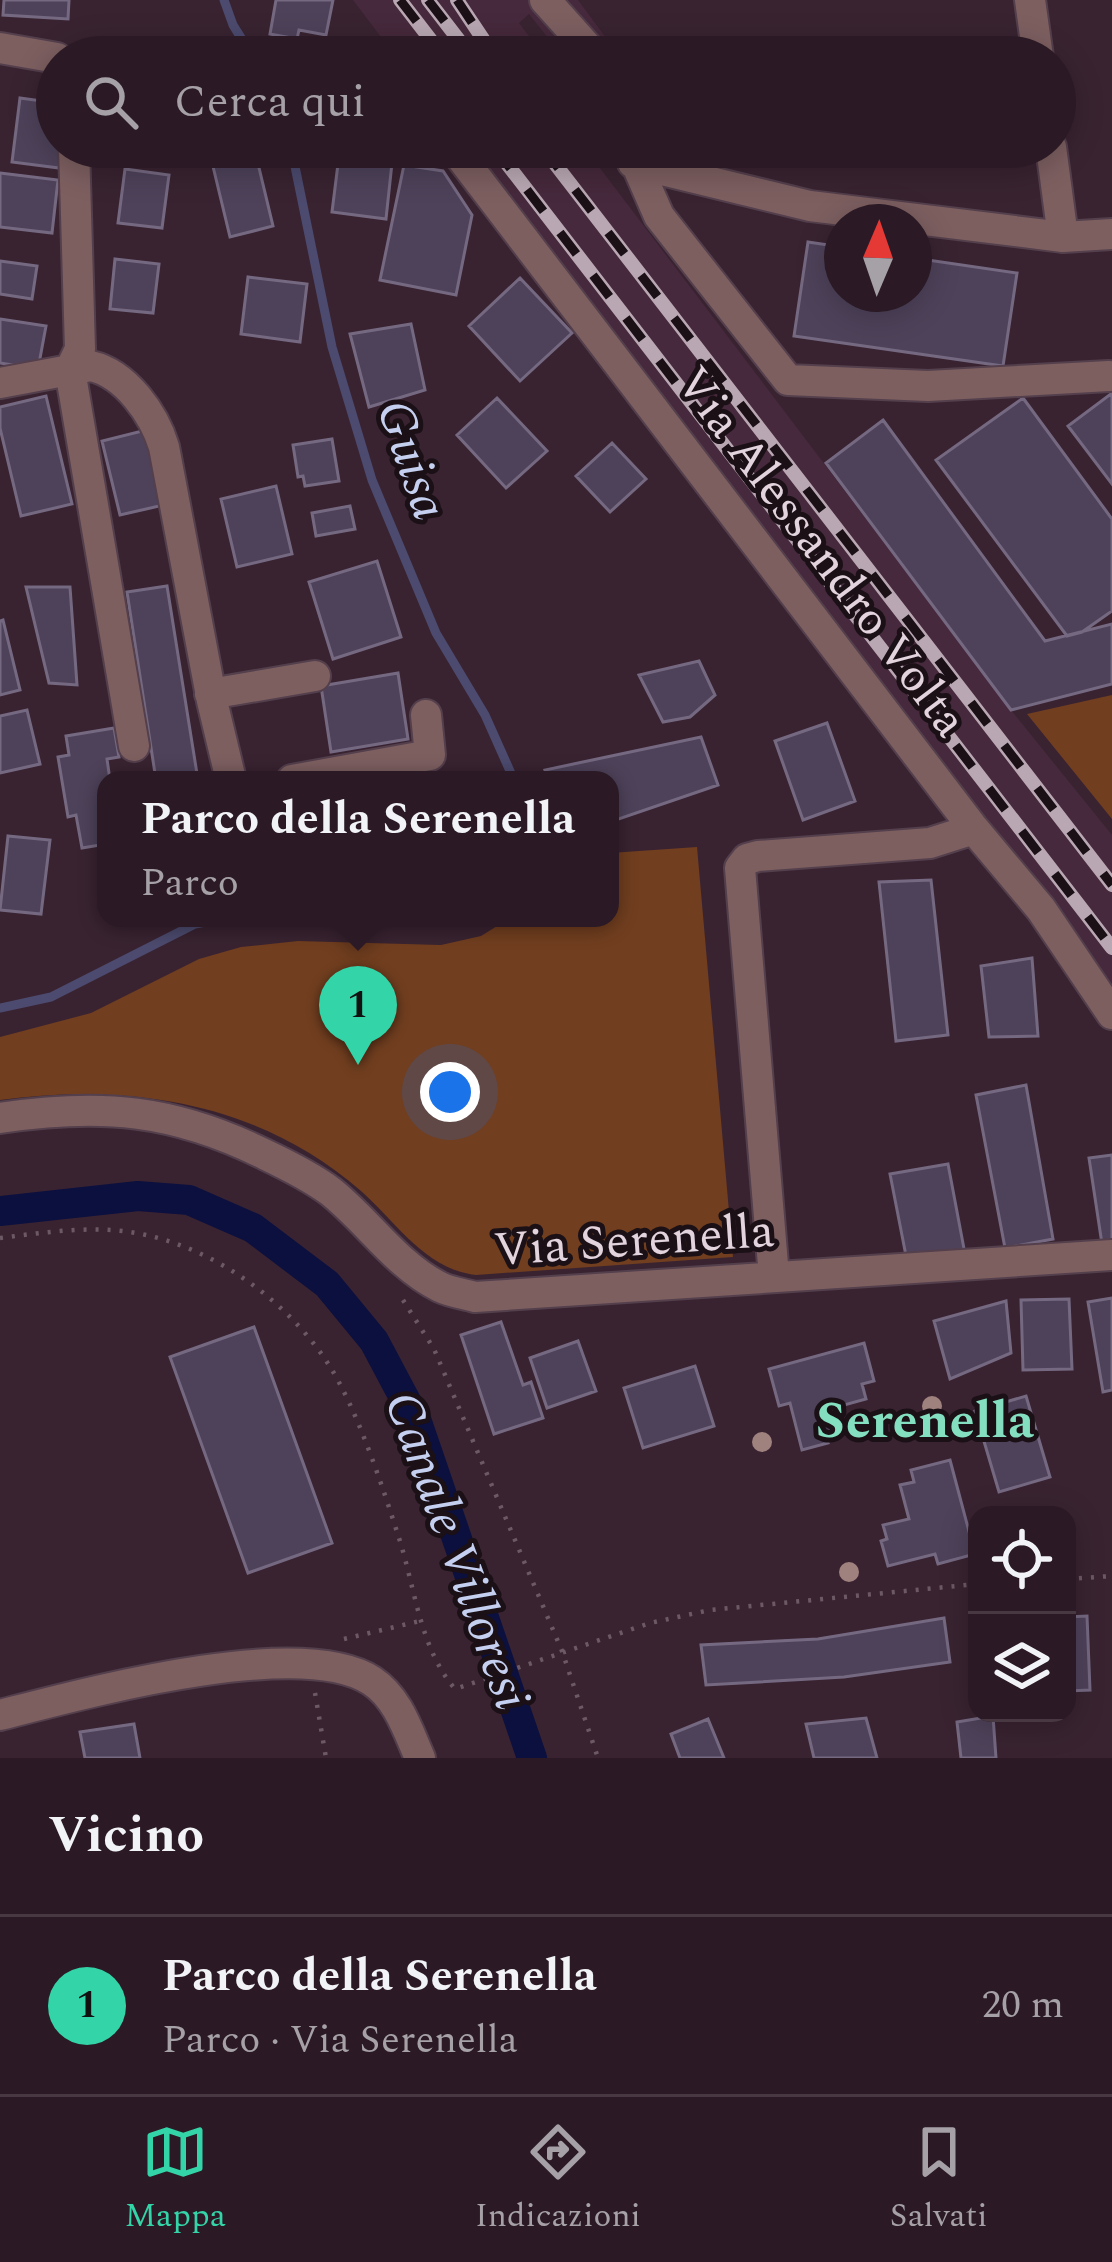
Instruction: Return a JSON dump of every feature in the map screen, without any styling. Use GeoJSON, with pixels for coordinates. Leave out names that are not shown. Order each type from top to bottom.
{"type":"FeatureCollection","features":[{"type":"Feature","properties":{"kind":"street"},"geometry":{"type":"LineString","coordinates":[[545,0],[577,36]]}},
{"type":"Feature","properties":{"kind":"street"},"geometry":{"type":"LineString","coordinates":[[1030,0],[1035,36]]}},
{"type":"Feature","properties":{"kind":"street"},"geometry":{"type":"LineString","coordinates":[[0,48],[36,54]]}},
{"type":"Feature","properties":{"kind":"street"},"geometry":{"type":"LineString","coordinates":[[75,168],[80,349],[70,370],[134,746]]}},
{"type":"Feature","properties":{"kind":"street","name":"Via Alessandro Volta"},"geometry":{"type":"LineString","coordinates":[[469,168],[1040,909],[1112,1014]]}},
{"type":"Feature","properties":{"kind":"street"},"geometry":{"type":"LineString","coordinates":[[637,168],[658,216],[788,380],[928,386],[1109,376]]}},
{"type":"Feature","properties":{"kind":"street"},"geometry":{"type":"LineString","coordinates":[[677,168],[810,206],[1063,237],[1112,234]]}},
{"type":"Feature","properties":{"kind":"street"},"geometry":{"type":"LineString","coordinates":[[1054,168],[1063,237]]}},
{"type":"Feature","properties":{"kind":"street"},"geometry":{"type":"LineString","coordinates":[[0,383],[91,366],[104,369],[155,419],[229,771]]}},
{"type":"Feature","properties":{"kind":"street"},"geometry":{"type":"LineString","coordinates":[[211,694],[314,676]]}},
{"type":"Feature","properties":{"kind":"street"},"geometry":{"type":"LineString","coordinates":[[340,771],[430,754],[426,715]]}},
{"type":"Feature","properties":{"kind":"street"},"geometry":{"type":"LineString","coordinates":[[774,1277],[740,868],[747,859],[758,856],[930,843],[974,829]]}},
{"type":"Feature","properties":{"kind":"street","name":"Via Serenella"},"geometry":{"type":"LineString","coordinates":[[0,1118],[111,1109],[169,1117],[226,1135],[328,1189],[441,1288],[475,1297],[1112,1255]]}},
{"type":"Feature","properties":{"kind":"street"},"geometry":{"type":"LineString","coordinates":[[0,1715],[168,1676],[264,1666],[331,1667],[357,1672],[387,1693],[420,1758]]}},
{"type":"Feature","properties":{"kind":"path"},"geometry":{"type":"LineString","coordinates":[[0,1238],[83,1230],[145,1234],[208,1258],[264,1293],[286,1314],[328,1364],[343,1390],[399,1537],[420,1621],[450,1686],[460,1689],[650,1623],[710,1610],[968,1585]]}},
{"type":"Feature","properties":{"kind":"path"},"geometry":{"type":"LineString","coordinates":[[394,1288],[434,1349],[598,1758]]}},
{"type":"Feature","properties":{"kind":"path"},"geometry":{"type":"LineString","coordinates":[[1076,1578],[1112,1576]]}},
{"type":"Feature","properties":{"kind":"path"},"geometry":{"type":"LineString","coordinates":[[313,1682],[326,1758]]}},
{"type":"Feature","properties":{"kind":"shaded area"},"geometry":{"type":"Polygon","coordinates":[[[353,0],[578,0],[605,36],[546,36],[529,14],[519,23],[529,36],[380,36],[353,0]]]}},
{"type":"Feature","properties":{"kind":"shaded area"},"geometry":{"type":"Polygon","coordinates":[[[485,168],[600,168],[1011,710],[1112,835],[1112,984],[485,168]]]}},
{"type":"Feature","properties":{"kind":"shaded area"},"geometry":{"type":"Polygon","coordinates":[[[1112,695],[1112,819],[1027,714],[1112,695]]]}},
{"type":"Feature","properties":{"kind":"shaded area"},"geometry":{"type":"Polygon","coordinates":[[[697,847],[733,1257],[476,1275],[427,1254],[322,1161],[236,1119],[144,1098],[49,1095],[0,1100],[0,1037],[91,1013],[199,959],[241,947],[298,941],[441,945],[481,936],[496,927],[619,927],[619,852],[697,847]]]}},
{"type":"Feature","properties":{"kind":"building"},"geometry":{"type":"Polygon","coordinates":[[[4,0],[69,0],[68,19],[3,15],[4,0]]]}},
{"type":"Feature","properties":{"kind":"building"},"geometry":{"type":"Polygon","coordinates":[[[276,0],[333,0],[326,35],[299,30],[298,36],[270,34],[276,0]]]}},
{"type":"Feature","properties":{"kind":"building"},"geometry":{"type":"Polygon","coordinates":[[[20,98],[36,100],[36,165],[12,162],[20,98]]]}},
{"type":"Feature","properties":{"kind":"building"},"geometry":{"type":"Polygon","coordinates":[[[213,168],[259,168],[273,226],[230,237],[213,168]]]}},
{"type":"Feature","properties":{"kind":"building"},"geometry":{"type":"Polygon","coordinates":[[[338,168],[391,168],[386,219],[332,212],[338,168]]]}},
{"type":"Feature","properties":{"kind":"building"},"geometry":{"type":"Polygon","coordinates":[[[403,168],[443,171],[472,215],[456,295],[380,280],[403,168]]]}},
{"type":"Feature","properties":{"kind":"building"},"geometry":{"type":"Polygon","coordinates":[[[125,169],[169,175],[162,228],[118,223],[125,169]]]}},
{"type":"Feature","properties":{"kind":"building"},"geometry":{"type":"Polygon","coordinates":[[[0,173],[58,180],[52,233],[0,227],[0,173]]]}},
{"type":"Feature","properties":{"kind":"building"},"geometry":{"type":"Polygon","coordinates":[[[808,242],[824,244],[824,312],[932,312],[932,261],[1017,273],[1003,366],[794,336],[808,242]]]}},
{"type":"Feature","properties":{"kind":"building"},"geometry":{"type":"Polygon","coordinates":[[[115,259],[159,264],[153,313],[110,309],[115,259]]]}},
{"type":"Feature","properties":{"kind":"building"},"geometry":{"type":"Polygon","coordinates":[[[0,261],[37,266],[32,299],[0,294],[0,261]]]}},
{"type":"Feature","properties":{"kind":"building"},"geometry":{"type":"Polygon","coordinates":[[[248,277],[307,284],[300,342],[241,334],[248,277]]]}},
{"type":"Feature","properties":{"kind":"building"},"geometry":{"type":"Polygon","coordinates":[[[520,278],[572,333],[520,381],[469,326],[520,278]]]}},
{"type":"Feature","properties":{"kind":"building"},"geometry":{"type":"Polygon","coordinates":[[[0,319],[46,326],[38,369],[0,363],[0,319]]]}},
{"type":"Feature","properties":{"kind":"building"},"geometry":{"type":"Polygon","coordinates":[[[411,324],[425,390],[369,407],[350,334],[411,324]]]}},
{"type":"Feature","properties":{"kind":"building"},"geometry":{"type":"Polygon","coordinates":[[[1112,393],[1112,484],[1068,426],[1112,393]]]}},
{"type":"Feature","properties":{"kind":"building"},"geometry":{"type":"Polygon","coordinates":[[[46,396],[72,504],[21,516],[0,428],[0,407],[46,396]]]}},
{"type":"Feature","properties":{"kind":"building"},"geometry":{"type":"Polygon","coordinates":[[[497,398],[547,451],[506,488],[457,435],[497,398]]]}},
{"type":"Feature","properties":{"kind":"building"},"geometry":{"type":"Polygon","coordinates":[[[1023,398],[1112,519],[1112,611],[1082,632],[1067,636],[936,460],[1023,398]]]}},
{"type":"Feature","properties":{"kind":"building"},"geometry":{"type":"Polygon","coordinates":[[[883,420],[1045,641],[1112,624],[1112,684],[1011,710],[826,463],[883,420]]]}},
{"type":"Feature","properties":{"kind":"building"},"geometry":{"type":"Polygon","coordinates":[[[150,429],[168,504],[120,515],[102,441],[150,429]]]}},
{"type":"Feature","properties":{"kind":"building"},"geometry":{"type":"Polygon","coordinates":[[[332,439],[339,481],[305,486],[303,476],[298,477],[293,445],[332,439]]]}},
{"type":"Feature","properties":{"kind":"building"},"geometry":{"type":"Polygon","coordinates":[[[612,443],[646,479],[610,512],[576,476],[612,443]]]}},
{"type":"Feature","properties":{"kind":"building"},"geometry":{"type":"Polygon","coordinates":[[[276,486],[292,554],[237,567],[221,499],[276,486]]]}},
{"type":"Feature","properties":{"kind":"building"},"geometry":{"type":"Polygon","coordinates":[[[350,506],[355,529],[316,536],[312,513],[350,506]]]}},
{"type":"Feature","properties":{"kind":"building"},"geometry":{"type":"Polygon","coordinates":[[[377,561],[401,637],[333,659],[309,582],[377,561]]]}},
{"type":"Feature","properties":{"kind":"building"},"geometry":{"type":"Polygon","coordinates":[[[167,586],[197,771],[155,771],[127,592],[167,586]]]}},
{"type":"Feature","properties":{"kind":"building"},"geometry":{"type":"Polygon","coordinates":[[[26,587],[70,587],[77,685],[49,683],[26,587]]]}},
{"type":"Feature","properties":{"kind":"building"},"geometry":{"type":"Polygon","coordinates":[[[0,621],[20,690],[0,695],[0,621]]]}},
{"type":"Feature","properties":{"kind":"building"},"geometry":{"type":"Polygon","coordinates":[[[699,661],[715,695],[690,717],[663,722],[639,675],[699,661]]]}},
{"type":"Feature","properties":{"kind":"building"},"geometry":{"type":"Polygon","coordinates":[[[398,673],[408,739],[331,752],[321,686],[398,673]]]}},
{"type":"Feature","properties":{"kind":"building"},"geometry":{"type":"Polygon","coordinates":[[[27,710],[40,764],[0,773],[0,716],[27,710]]]}},
{"type":"Feature","properties":{"kind":"building"},"geometry":{"type":"Polygon","coordinates":[[[827,723],[855,801],[803,820],[775,741],[827,723]]]}},
{"type":"Feature","properties":{"kind":"building"},"geometry":{"type":"Polygon","coordinates":[[[114,728],[119,757],[107,759],[109,771],[97,771],[97,846],[82,848],[76,815],[68,817],[58,757],[69,755],[66,736],[114,728]]]}},
{"type":"Feature","properties":{"kind":"building"},"geometry":{"type":"Polygon","coordinates":[[[701,737],[718,785],[619,819],[619,771],[545,770],[701,737]]]}},
{"type":"Feature","properties":{"kind":"building"},"geometry":{"type":"Polygon","coordinates":[[[8,836],[50,840],[41,914],[0,910],[8,836]]]}},
{"type":"Feature","properties":{"kind":"building"},"geometry":{"type":"Polygon","coordinates":[[[931,880],[948,1035],[896,1041],[879,882],[931,880]]]}},
{"type":"Feature","properties":{"kind":"building"},"geometry":{"type":"Polygon","coordinates":[[[1032,958],[1038,1036],[989,1037],[981,966],[1032,958]]]}},
{"type":"Feature","properties":{"kind":"building"},"geometry":{"type":"Polygon","coordinates":[[[1026,1085],[1053,1239],[1005,1248],[976,1095],[1026,1085]]]}},
{"type":"Feature","properties":{"kind":"building"},"geometry":{"type":"Polygon","coordinates":[[[1112,1155],[1112,1243],[1102,1244],[1089,1158],[1112,1155]]]}},
{"type":"Feature","properties":{"kind":"building"},"geometry":{"type":"Polygon","coordinates":[[[948,1164],[965,1254],[908,1266],[890,1174],[948,1164]]]}},
{"type":"Feature","properties":{"kind":"building"},"geometry":{"type":"Polygon","coordinates":[[[1112,1298],[1112,1390],[1103,1392],[1088,1302],[1112,1298]]]}},
{"type":"Feature","properties":{"kind":"building"},"geometry":{"type":"Polygon","coordinates":[[[1069,1299],[1072,1369],[1023,1370],[1021,1300],[1069,1299]]]}},
{"type":"Feature","properties":{"kind":"building"},"geometry":{"type":"Polygon","coordinates":[[[1006,1301],[1011,1353],[950,1379],[934,1321],[1006,1301]]]}},
{"type":"Feature","properties":{"kind":"building"},"geometry":{"type":"Polygon","coordinates":[[[501,1322],[523,1385],[531,1382],[543,1418],[494,1434],[461,1335],[501,1322]]]}},
{"type":"Feature","properties":{"kind":"building"},"geometry":{"type":"Polygon","coordinates":[[[254,1327],[332,1543],[248,1573],[170,1357],[254,1327]]]}},
{"type":"Feature","properties":{"kind":"building"},"geometry":{"type":"Polygon","coordinates":[[[578,1341],[596,1391],[547,1408],[530,1358],[578,1341]]]}},
{"type":"Feature","properties":{"kind":"building"},"geometry":{"type":"Polygon","coordinates":[[[864,1343],[874,1381],[862,1384],[866,1399],[833,1408],[840,1434],[826,1437],[828,1443],[802,1450],[790,1403],[779,1406],[769,1369],[864,1343]]]}},
{"type":"Feature","properties":{"kind":"building"},"geometry":{"type":"Polygon","coordinates":[[[695,1366],[714,1426],[643,1448],[624,1388],[695,1366]]]}},
{"type":"Feature","properties":{"kind":"building"},"geometry":{"type":"Polygon","coordinates":[[[1026,1396],[1050,1477],[999,1492],[975,1411],[1026,1396]]]}},
{"type":"Feature","properties":{"kind":"building"},"geometry":{"type":"Polygon","coordinates":[[[950,1460],[968,1528],[968,1556],[938,1564],[935,1554],[888,1566],[881,1541],[887,1539],[883,1525],[909,1519],[900,1485],[914,1482],[911,1470],[950,1460]]]}},
{"type":"Feature","properties":{"kind":"building"},"geometry":{"type":"Polygon","coordinates":[[[1087,1616],[1090,1690],[1076,1691],[1076,1617],[1087,1616]]]}},
{"type":"Feature","properties":{"kind":"building"},"geometry":{"type":"Polygon","coordinates":[[[944,1618],[950,1662],[844,1677],[706,1685],[701,1645],[818,1639],[944,1618]]]}},
{"type":"Feature","properties":{"kind":"building"},"geometry":{"type":"Polygon","coordinates":[[[866,1718],[877,1758],[814,1758],[806,1724],[866,1718]]]}},
{"type":"Feature","properties":{"kind":"building"},"geometry":{"type":"Polygon","coordinates":[[[708,1719],[724,1758],[680,1758],[671,1734],[708,1719]]]}},
{"type":"Feature","properties":{"kind":"building"},"geometry":{"type":"Polygon","coordinates":[[[957,1722],[993,1722],[996,1758],[961,1758],[957,1722]]]}},
{"type":"Feature","properties":{"kind":"building"},"geometry":{"type":"Polygon","coordinates":[[[134,1724],[140,1758],[85,1758],[80,1732],[134,1724]]]}},
{"type":"Feature","properties":{"kind":"waterway","name":"Guisa"},"geometry":{"type":"LineString","coordinates":[[224,0],[240,36]]}},
{"type":"Feature","properties":{"kind":"waterway","name":"Guisa"},"geometry":{"type":"LineString","coordinates":[[295,168],[332,347],[372,480],[436,633],[485,715],[510,771]]}},
{"type":"Feature","properties":{"kind":"waterway","name":"Guisa"},"geometry":{"type":"LineString","coordinates":[[0,1008],[51,997],[189,927]]}},
{"type":"Feature","properties":{"kind":"waterway","name":"Canale Villoresi"},"geometry":{"type":"LineString","coordinates":[[0,1211],[138,1196],[189,1200],[253,1228],[327,1284],[374,1341],[417,1422],[532,1758]]}},
{"type":"Feature","properties":{"kind":"railway"},"geometry":{"type":"LineString","coordinates":[[400,0],[428,36]]}},
{"type":"Feature","properties":{"kind":"railway"},"geometry":{"type":"LineString","coordinates":[[428,0],[456,36]]}},
{"type":"Feature","properties":{"kind":"railway"},"geometry":{"type":"LineString","coordinates":[[457,0],[481,36]]}},
{"type":"Feature","properties":{"kind":"railway"},"geometry":{"type":"LineString","coordinates":[[510,168],[1112,948]]}},
{"type":"Feature","properties":{"kind":"railway"},"geometry":{"type":"LineString","coordinates":[[558,168],[1112,885]]}},
{"type":"Feature","properties":{"kind":"place","name":"Parco della Serenella"},"geometry":{"type":"Point","coordinates":[358,1065]}},
{"type":"Feature","properties":{"kind":"district","name":"Serenella"},"geometry":{"type":"Point","coordinates":[925,1422]}}]}
